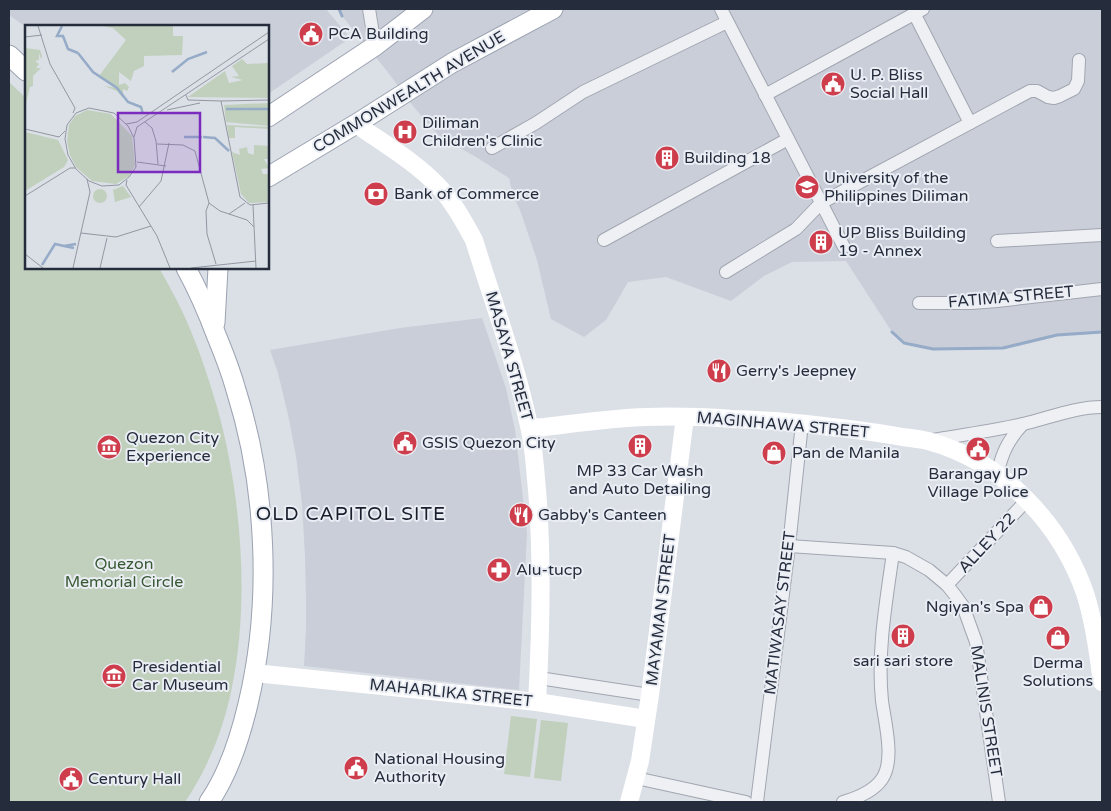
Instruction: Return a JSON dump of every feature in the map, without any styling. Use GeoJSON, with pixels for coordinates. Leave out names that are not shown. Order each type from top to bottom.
{"type":"FeatureCollection","features":[{"type":"Feature","properties":{"kind":"main road"},"geometry":{"type":"LineString","coordinates":[[269,116],[375,46],[423,9]]}},
{"type":"Feature","properties":{"kind":"main road","name":"COMMONWEALTH AVENUE"},"geometry":{"type":"LineString","coordinates":[[270,168],[356,124],[452,64],[553,9]]}},
{"type":"Feature","properties":{"kind":"main road"},"geometry":{"type":"LineString","coordinates":[[9,54],[25,70]]}},
{"type":"Feature","properties":{"kind":"main road"},"geometry":{"type":"LineString","coordinates":[[186,269],[203,302],[236,390],[251,450],[262,542],[260,625],[252,688],[240,735],[224,777],[210,802]]}},
{"type":"Feature","properties":{"kind":"main road"},"geometry":{"type":"LineString","coordinates":[[215,332],[218,269]]}},
{"type":"Feature","properties":{"kind":"street"},"geometry":{"type":"LineString","coordinates":[[720,9],[844,246]]}},
{"type":"Feature","properties":{"kind":"street"},"geometry":{"type":"LineString","coordinates":[[765,95],[918,11],[970,123]]}},
{"type":"Feature","properties":{"kind":"street"},"geometry":{"type":"LineString","coordinates":[[369,12],[375,46]]}},
{"type":"Feature","properties":{"kind":"street"},"geometry":{"type":"LineString","coordinates":[[492,148],[536,123],[583,92],[727,22]]}},
{"type":"Feature","properties":{"kind":"street"},"geometry":{"type":"LineString","coordinates":[[726,272],[796,229],[821,203],[1030,91],[1054,98],[1074,88],[1078,81],[1079,60]]}},
{"type":"Feature","properties":{"kind":"street","name":"MASAYA STREET"},"geometry":{"type":"LineString","coordinates":[[356,124],[428,176],[453,204],[474,240],[518,378],[530,428],[541,548],[541,629],[537,702]]}},
{"type":"Feature","properties":{"kind":"street"},"geometry":{"type":"LineString","coordinates":[[604,240],[788,139]]}},
{"type":"Feature","properties":{"kind":"street"},"geometry":{"type":"LineString","coordinates":[[997,240],[1102,235]]}},
{"type":"Feature","properties":{"kind":"street","name":"FATIMA STREET"},"geometry":{"type":"LineString","coordinates":[[919,303],[972,303],[1102,289]]}},
{"type":"Feature","properties":{"kind":"street"},"geometry":{"type":"LineString","coordinates":[[927,441],[1023,424],[1065,413],[1102,407]]}},
{"type":"Feature","properties":{"kind":"street","name":"MAGINHAWA STREET"},"geometry":{"type":"LineString","coordinates":[[530,428],[645,417],[685,417],[802,423],[876,432],[927,441],[954,451],[997,475],[1013,487],[1040,514],[1062,544],[1079,578],[1090,614],[1102,682]]}},
{"type":"Feature","properties":{"kind":"street","name":"MAYAMAN STREET"},"geometry":{"type":"LineString","coordinates":[[629,802],[636,778],[650,695],[685,417]]}},
{"type":"Feature","properties":{"kind":"street","name":"MATIWASAY STREET"},"geometry":{"type":"LineString","coordinates":[[757,802],[789,546],[802,423]]}},
{"type":"Feature","properties":{"kind":"street"},"geometry":{"type":"LineString","coordinates":[[997,475],[1000,460],[1006,447],[1023,424]]}},
{"type":"Feature","properties":{"kind":"street","name":"ALLEY 22"},"geometry":{"type":"LineString","coordinates":[[947,586],[1027,500]]}},
{"type":"Feature","properties":{"kind":"street","name":"MALINIS STREET"},"geometry":{"type":"LineString","coordinates":[[789,546],[893,553],[906,557],[924,567],[955,595],[963,606],[976,642],[999,802]]}},
{"type":"Feature","properties":{"kind":"street"},"geometry":{"type":"LineString","coordinates":[[843,802],[870,791],[882,779],[887,766],[888,748],[882,698],[881,658],[893,553]]}},
{"type":"Feature","properties":{"kind":"street","name":"MAHARLIKA STREET"},"geometry":{"type":"LineString","coordinates":[[254,672],[537,702],[646,719]]}},
{"type":"Feature","properties":{"kind":"street","name":"MAHARLIKA STREET"},"geometry":{"type":"LineString","coordinates":[[539,678],[650,695]]}},
{"type":"Feature","properties":{"kind":"street"},"geometry":{"type":"LineString","coordinates":[[636,778],[746,802]]}},
{"type":"Feature","properties":{"kind":"shaded area"},"geometry":{"type":"Polygon","coordinates":[[[9,9],[326,9],[350,38],[269,93],[269,25],[25,26],[9,15],[9,9]]]}},
{"type":"Feature","properties":{"kind":"shaded area","name":"University of the Philippines Diliman"},"geometry":{"type":"Polygon","coordinates":[[[339,9],[1102,9],[1102,332],[1057,335],[1003,348],[933,349],[904,343],[892,332],[846,261],[792,262],[764,276],[731,301],[666,277],[628,282],[606,320],[584,337],[551,319],[537,260],[513,195],[509,178],[439,136],[342,16],[339,9]]]}},
{"type":"Feature","properties":{"kind":"shaded area","name":"GSIS Quezon City"},"geometry":{"type":"Polygon","coordinates":[[[482,318],[506,388],[515,430],[527,533],[519,690],[304,666],[306,596],[302,504],[289,419],[278,373],[270,350],[400,328],[482,318]]]}},
{"type":"Feature","properties":{"kind":"green space","name":"Quezon Memorial Circle"},"geometry":{"type":"Polygon","coordinates":[[[9,82],[25,97],[25,269],[160,269],[187,322],[206,371],[217,407],[232,474],[240,546],[241,618],[238,653],[225,717],[208,761],[185,802],[9,802],[9,82]]]}},
{"type":"Feature","properties":{"kind":"green space"},"geometry":{"type":"Polygon","coordinates":[[[511,716],[537,719],[530,777],[504,774],[511,716]]]}},
{"type":"Feature","properties":{"kind":"green space"},"geometry":{"type":"Polygon","coordinates":[[[541,720],[568,723],[561,781],[534,778],[541,720]]]}},
{"type":"Feature","properties":{"kind":"waterway"},"geometry":{"type":"LineString","coordinates":[[339,9],[342,16]]}},
{"type":"Feature","properties":{"kind":"waterway"},"geometry":{"type":"LineString","coordinates":[[892,332],[904,343],[933,349],[1003,348],[1057,335],[1102,332]]}},
{"type":"Feature","properties":{"kind":"place","name":"PCA Building"},"geometry":{"type":"Point","coordinates":[311,34]}},
{"type":"Feature","properties":{"kind":"place","name":"U. P. Bliss Social Hall"},"geometry":{"type":"Point","coordinates":[833,84]}},
{"type":"Feature","properties":{"kind":"place","name":"Diliman Children's Clinic"},"geometry":{"type":"Point","coordinates":[405,132]}},
{"type":"Feature","properties":{"kind":"place","name":"Building 18"},"geometry":{"type":"Point","coordinates":[667,158]}},
{"type":"Feature","properties":{"kind":"place","name":"University of the Philippines Diliman"},"geometry":{"type":"Point","coordinates":[807,187]}},
{"type":"Feature","properties":{"kind":"place","name":"Bank of Commerce"},"geometry":{"type":"Point","coordinates":[376,194]}},
{"type":"Feature","properties":{"kind":"place","name":"UP Bliss Building 19 - Annex"},"geometry":{"type":"Point","coordinates":[821,242]}},
{"type":"Feature","properties":{"kind":"place","name":"Gerry's Jeepney"},"geometry":{"type":"Point","coordinates":[719,371]}},
{"type":"Feature","properties":{"kind":"place","name":"GSIS Quezon City"},"geometry":{"type":"Point","coordinates":[405,443]}},
{"type":"Feature","properties":{"kind":"place","name":"MP 33 Car Wash and Auto Detailing"},"geometry":{"type":"Point","coordinates":[640,446]}},
{"type":"Feature","properties":{"kind":"place","name":"Quezon City Experience"},"geometry":{"type":"Point","coordinates":[109,447]}},
{"type":"Feature","properties":{"kind":"place","name":"Barangay UP Village Police"},"geometry":{"type":"Point","coordinates":[978,449]}},
{"type":"Feature","properties":{"kind":"place","name":"Pan de Manila"},"geometry":{"type":"Point","coordinates":[774,453]}},
{"type":"Feature","properties":{"kind":"place","name":"Gabby's Canteen"},"geometry":{"type":"Point","coordinates":[521,515]}},
{"type":"Feature","properties":{"kind":"place","name":"Alu-tucp"},"geometry":{"type":"Point","coordinates":[499,570]}},
{"type":"Feature","properties":{"kind":"place","name":"Ngiyan's Spa"},"geometry":{"type":"Point","coordinates":[1041,607]}},
{"type":"Feature","properties":{"kind":"place","name":"sari sari store"},"geometry":{"type":"Point","coordinates":[903,636]}},
{"type":"Feature","properties":{"kind":"place","name":"Derma Solutions"},"geometry":{"type":"Point","coordinates":[1058,638]}},
{"type":"Feature","properties":{"kind":"place","name":"Presidential Car Museum"},"geometry":{"type":"Point","coordinates":[114,676]}},
{"type":"Feature","properties":{"kind":"place","name":"National Housing Authority"},"geometry":{"type":"Point","coordinates":[356,768]}},
{"type":"Feature","properties":{"kind":"place","name":"Century Hall"},"geometry":{"type":"Point","coordinates":[71,779]}},
{"type":"Feature","properties":{"kind":"district","name":"OLD CAPITOL SITE"},"geometry":{"type":"Point","coordinates":[351,514]}}]}
